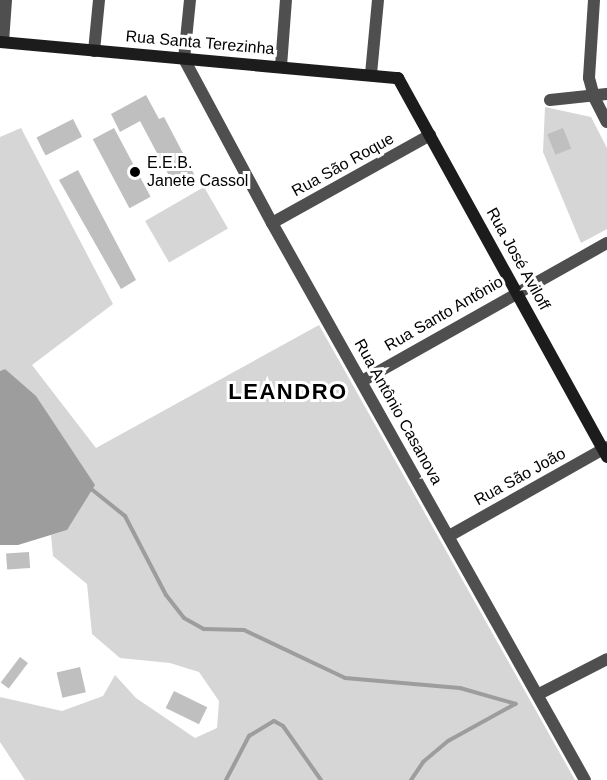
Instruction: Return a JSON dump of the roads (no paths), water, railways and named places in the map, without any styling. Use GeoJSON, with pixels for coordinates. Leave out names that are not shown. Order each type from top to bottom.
{"type":"FeatureCollection","features":[{"type":"Feature","properties":{"kind":"street"},"geometry":{"type":"LineString","coordinates":[[1,42],[6,0]]}},
{"type":"Feature","properties":{"kind":"street"},"geometry":{"type":"LineString","coordinates":[[94,51],[99,0]]}},
{"type":"Feature","properties":{"kind":"street"},"geometry":{"type":"LineString","coordinates":[[184,59],[190,0]]}},
{"type":"Feature","properties":{"kind":"street"},"geometry":{"type":"LineString","coordinates":[[281,66],[286,0]]}},
{"type":"Feature","properties":{"kind":"street"},"geometry":{"type":"LineString","coordinates":[[371,74],[378,0]]}},
{"type":"Feature","properties":{"kind":"street"},"geometry":{"type":"LineString","coordinates":[[594,0],[590,78],[594,97],[607,122]]}},
{"type":"Feature","properties":{"kind":"street","name":"Rua Santa Terezinha"},"geometry":{"type":"LineString","coordinates":[[1,42],[398,78]]}},
{"type":"Feature","properties":{"kind":"street","name":"Rua Antônio Casanova"},"geometry":{"type":"LineString","coordinates":[[184,59],[272,223],[539,694],[585,780]]}},
{"type":"Feature","properties":{"kind":"street","name":"Rua José Aviloff"},"geometry":{"type":"LineString","coordinates":[[398,78],[606,451]]}},
{"type":"Feature","properties":{"kind":"street"},"geometry":{"type":"LineString","coordinates":[[550,100],[607,94]]}},
{"type":"Feature","properties":{"kind":"street","name":"Rua São Roque"},"geometry":{"type":"LineString","coordinates":[[272,223],[430,135]]}},
{"type":"Feature","properties":{"kind":"street","name":"Rua Santo Antônio"},"geometry":{"type":"LineString","coordinates":[[362,381],[517,291],[607,243]]}},
{"type":"Feature","properties":{"kind":"street","name":"Rua São João"},"geometry":{"type":"LineString","coordinates":[[448,536],[606,451]]}},
{"type":"Feature","properties":{"kind":"street"},"geometry":{"type":"LineString","coordinates":[[539,694],[607,659]]}},
{"type":"Feature","properties":{"kind":"waterway"},"geometry":{"type":"LineString","coordinates":[[90,488],[125,516],[166,595],[184,618],[204,629],[244,630],[345,678],[460,688],[516,704]]}},
{"type":"Feature","properties":{"kind":"waterway"},"geometry":{"type":"LineString","coordinates":[[411,780],[423,762],[448,741],[515,704]]}},
{"type":"Feature","properties":{"kind":"waterway"},"geometry":{"type":"LineString","coordinates":[[226,780],[249,736],[274,721],[283,726],[321,780]]}},
{"type":"Feature","properties":{"kind":"place","name":"E.E.B. Janete Cassol"},"geometry":{"type":"Point","coordinates":[135,172]}},
{"type":"Feature","properties":{"kind":"district","name":"LEANDRO"},"geometry":{"type":"Point","coordinates":[288,392]}}]}
